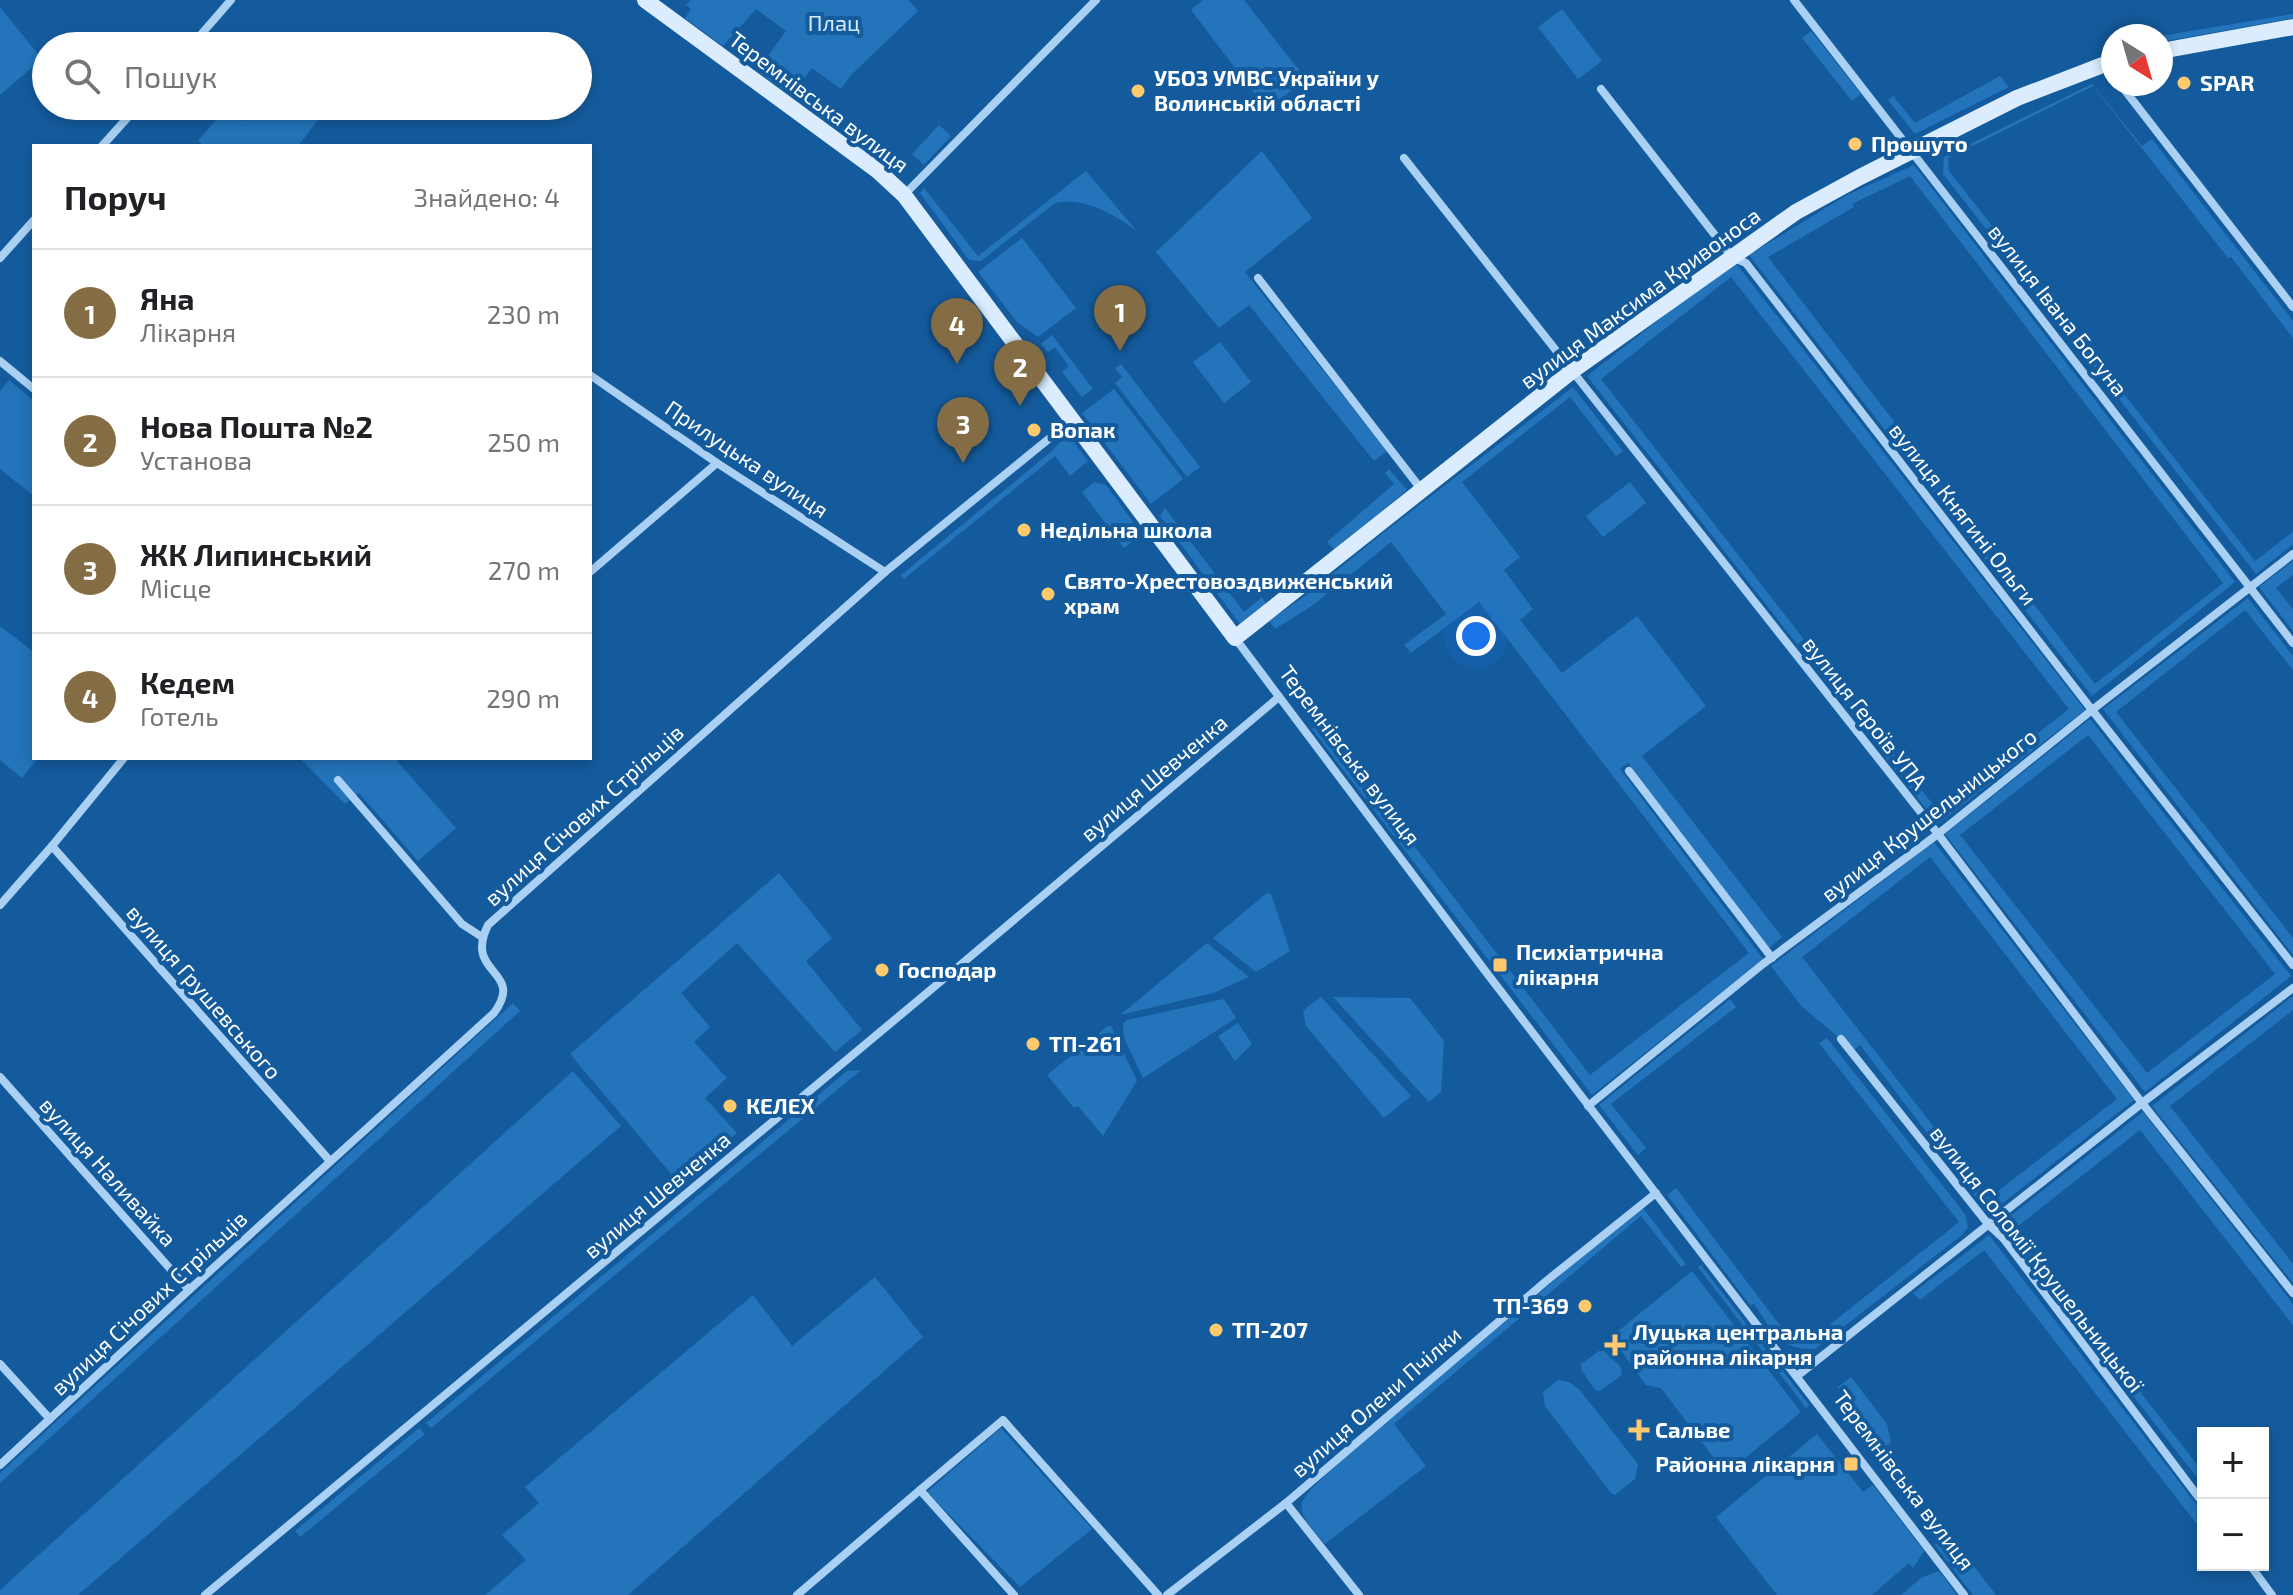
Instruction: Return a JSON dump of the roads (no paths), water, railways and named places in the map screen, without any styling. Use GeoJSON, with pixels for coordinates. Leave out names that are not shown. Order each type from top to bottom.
{"type":"FeatureCollection","features":[{"type":"Feature","properties":{"kind":"street"},"geometry":{"type":"LineString","coordinates":[[203,32],[231,0]]}},
{"type":"Feature","properties":{"kind":"street","name":"Теремнівська вулиця"},"geometry":{"type":"LineString","coordinates":[[645,0],[878,171],[904,195],[1588,1106],[1964,1595]]}},
{"type":"Feature","properties":{"kind":"street"},"geometry":{"type":"LineString","coordinates":[[904,195],[1096,0]]}},
{"type":"Feature","properties":{"kind":"street","name":"вулиця Івана Богуна"},"geometry":{"type":"LineString","coordinates":[[1794,0],[2293,643]]}},
{"type":"Feature","properties":{"kind":"street"},"geometry":{"type":"LineString","coordinates":[[2173,49],[2293,27]]}},
{"type":"Feature","properties":{"kind":"street","name":"вулиця Максима Кривоноса"},"geometry":{"type":"LineString","coordinates":[[1235,638],[1572,371],[1796,212],[2017,98],[2101,70]]}},
{"type":"Feature","properties":{"kind":"street","name":"вулиця Княгині Ольги"},"geometry":{"type":"LineString","coordinates":[[1601,89],[1732,257],[1746,263],[2293,965]]}},
{"type":"Feature","properties":{"kind":"street"},"geometry":{"type":"LineString","coordinates":[[2129,96],[2293,307]]}},
{"type":"Feature","properties":{"kind":"street"},"geometry":{"type":"LineString","coordinates":[[104,144],[125,120]]}},
{"type":"Feature","properties":{"kind":"street","name":"вулиця Героїв УПА"},"geometry":{"type":"LineString","coordinates":[[1404,158],[1938,834],[2142,1103],[2293,1293]]}},
{"type":"Feature","properties":{"kind":"street"},"geometry":{"type":"LineString","coordinates":[[0,258],[32,222]]}},
{"type":"Feature","properties":{"kind":"street"},"geometry":{"type":"LineString","coordinates":[[1258,278],[1421,489]]}},
{"type":"Feature","properties":{"kind":"street"},"geometry":{"type":"LineString","coordinates":[[0,361],[32,386]]}},
{"type":"Feature","properties":{"kind":"street","name":"Прилуцька вулиця"},"geometry":{"type":"LineString","coordinates":[[592,376],[717,463],[885,572]]}},
{"type":"Feature","properties":{"kind":"street","name":"вулиця Січових Стрільців"},"geometry":{"type":"LineString","coordinates":[[0,1465],[480,1027],[502,1002],[504,988],[482,955],[482,937],[488,925],[885,572],[1072,420]]}},
{"type":"Feature","properties":{"kind":"street"},"geometry":{"type":"LineString","coordinates":[[592,570],[717,463]]}},
{"type":"Feature","properties":{"kind":"street","name":"вулиця Крушельницького"},"geometry":{"type":"LineString","coordinates":[[1588,1106],[1772,958],[1938,834],[2293,554]]}},
{"type":"Feature","properties":{"kind":"street","name":"вулиця Шевченка"},"geometry":{"type":"LineString","coordinates":[[205,1595],[1279,697]]}},
{"type":"Feature","properties":{"kind":"street"},"geometry":{"type":"LineString","coordinates":[[0,905],[122,760]]}},
{"type":"Feature","properties":{"kind":"street"},"geometry":{"type":"LineString","coordinates":[[1629,771],[1772,958]]}},
{"type":"Feature","properties":{"kind":"street"},"geometry":{"type":"LineString","coordinates":[[338,780],[462,924],[482,937]]}},
{"type":"Feature","properties":{"kind":"street","name":"вулиця Грушевського"},"geometry":{"type":"LineString","coordinates":[[52,846],[330,1161]]}},
{"type":"Feature","properties":{"kind":"street"},"geometry":{"type":"LineString","coordinates":[[1797,1376],[2142,1103],[2293,988]]}},
{"type":"Feature","properties":{"kind":"street","name":"вулиця Соломії Крушельницької"},"geometry":{"type":"LineString","coordinates":[[1841,1039],[1988,1224],[2004,1239],[2200,1499]]}},
{"type":"Feature","properties":{"kind":"street","name":"вулиця Наливайка"},"geometry":{"type":"LineString","coordinates":[[0,1077],[189,1290]]}},
{"type":"Feature","properties":{"kind":"street","name":"вулиця Олени Пчілки"},"geometry":{"type":"LineString","coordinates":[[1359,1595],[1286,1503],[1545,1282],[1656,1193]]}},
{"type":"Feature","properties":{"kind":"street"},"geometry":{"type":"LineString","coordinates":[[0,1364],[50,1419]]}},
{"type":"Feature","properties":{"kind":"street"},"geometry":{"type":"LineString","coordinates":[[797,1595],[1003,1420],[1158,1595]]}},
{"type":"Feature","properties":{"kind":"street"},"geometry":{"type":"LineString","coordinates":[[920,1490],[1014,1595]]}},
{"type":"Feature","properties":{"kind":"street"},"geometry":{"type":"LineString","coordinates":[[1167,1595],[1286,1503]]}},
{"type":"Feature","properties":{"kind":"street"},"geometry":{"type":"LineString","coordinates":[[2254,1571],[2272,1595]]}},
{"type":"Feature","properties":{"kind":"place","name":"SPAR"},"geometry":{"type":"Point","coordinates":[2184,83]}},
{"type":"Feature","properties":{"kind":"place","name":"УБОЗ УМВС України у Волинськiй області"},"geometry":{"type":"Point","coordinates":[1138,91]}},
{"type":"Feature","properties":{"kind":"place","name":"Прошуто"},"geometry":{"type":"Point","coordinates":[1855,144]}},
{"type":"Feature","properties":{"kind":"place","name":"Яна"},"geometry":{"type":"Point","coordinates":[1120,351]}},
{"type":"Feature","properties":{"kind":"place","name":"Кедем"},"geometry":{"type":"Point","coordinates":[957,364]}},
{"type":"Feature","properties":{"kind":"place","name":"Нова Пошта №2"},"geometry":{"type":"Point","coordinates":[1020,406]}},
{"type":"Feature","properties":{"kind":"place","name":"Вопак"},"geometry":{"type":"Point","coordinates":[1034,430]}},
{"type":"Feature","properties":{"kind":"place","name":"ЖК Липинський"},"geometry":{"type":"Point","coordinates":[963,463]}},
{"type":"Feature","properties":{"kind":"place","name":"Недільна школа"},"geometry":{"type":"Point","coordinates":[1024,530]}},
{"type":"Feature","properties":{"kind":"place","name":"Свято-Хрестовоздвиженський храм"},"geometry":{"type":"Point","coordinates":[1048,594]}},
{"type":"Feature","properties":{"kind":"place","name":"Психіатрична лікарня"},"geometry":{"type":"Point","coordinates":[1500,965]}},
{"type":"Feature","properties":{"kind":"place","name":"Господар"},"geometry":{"type":"Point","coordinates":[882,970]}},
{"type":"Feature","properties":{"kind":"place","name":"ТП-261"},"geometry":{"type":"Point","coordinates":[1033,1044]}},
{"type":"Feature","properties":{"kind":"place","name":"КЕЛЕХ"},"geometry":{"type":"Point","coordinates":[730,1106]}},
{"type":"Feature","properties":{"kind":"place","name":"ТП-369"},"geometry":{"type":"Point","coordinates":[1585,1306]}},
{"type":"Feature","properties":{"kind":"place","name":"ТП-207"},"geometry":{"type":"Point","coordinates":[1216,1330]}},
{"type":"Feature","properties":{"kind":"place","name":"Луцька центральна районна лікарня"},"geometry":{"type":"Point","coordinates":[1615,1345]}},
{"type":"Feature","properties":{"kind":"place","name":"Сальве"},"geometry":{"type":"Point","coordinates":[1639,1430]}},
{"type":"Feature","properties":{"kind":"place","name":"Районна лікарня"},"geometry":{"type":"Point","coordinates":[1851,1464]}},
{"type":"Feature","properties":{"kind":"park label","name":"Плац"},"geometry":{"type":"Point","coordinates":[834,23]}}]}
